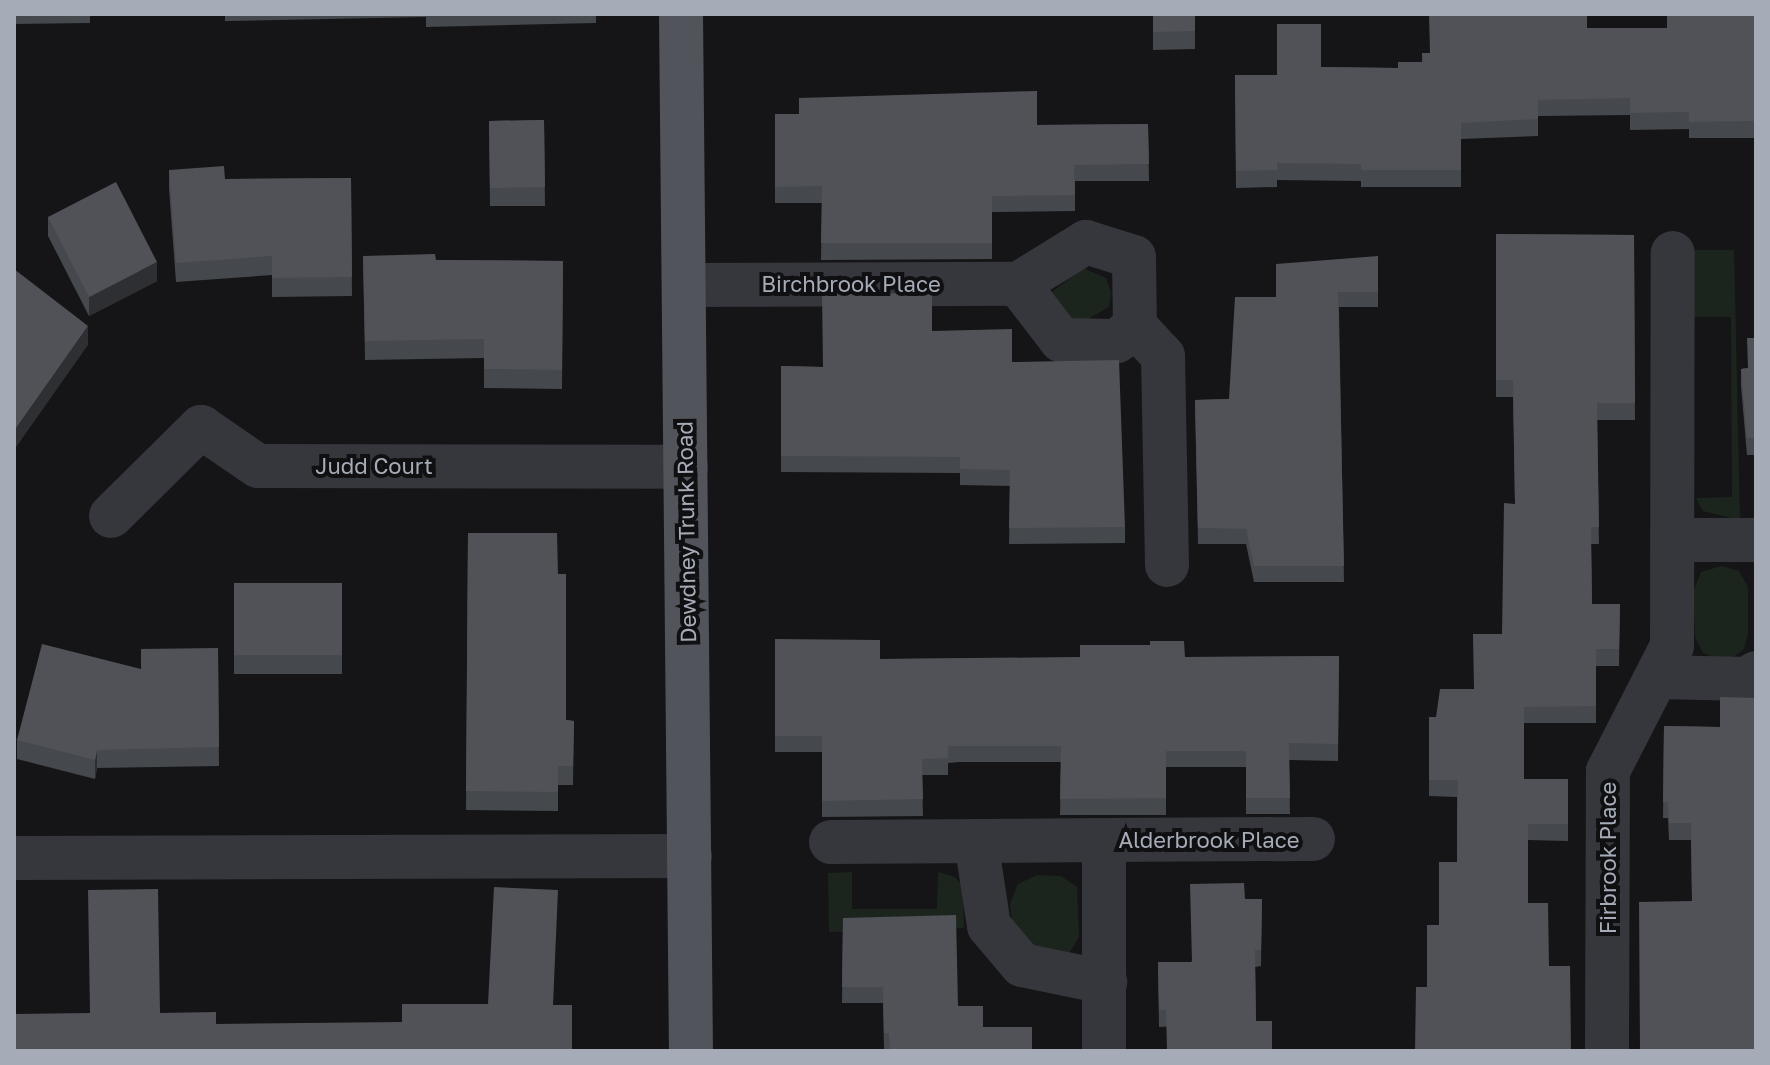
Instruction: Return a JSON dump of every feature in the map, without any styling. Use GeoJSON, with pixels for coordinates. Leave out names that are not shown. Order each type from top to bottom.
{"type":"FeatureCollection","features":[{"type":"Feature","properties":{"kind":"main road","name":"Dewdney Trunk Road"},"geometry":{"type":"LineString","coordinates":[[681,14],[691,1051]]}},
{"type":"Feature","properties":{"kind":"street"},"geometry":{"type":"LineString","coordinates":[[1135,326],[1117,341],[1061,340],[1018,284],[1086,242],[1134,257],[1135,326],[1163,356],[1167,565]]}},
{"type":"Feature","properties":{"kind":"street","name":"Firbrook Place"},"geometry":{"type":"LineString","coordinates":[[1607,1051],[1608,771],[1672,646],[1675,540],[1673,253]]}},
{"type":"Feature","properties":{"kind":"street","name":"Birchbrook Place"},"geometry":{"type":"LineString","coordinates":[[684,285],[1018,284]]}},
{"type":"Feature","properties":{"kind":"street","name":"Judd Court"},"geometry":{"type":"LineString","coordinates":[[111,516],[201,427],[258,466],[686,467]]}},
{"type":"Feature","properties":{"kind":"street"},"geometry":{"type":"LineString","coordinates":[[1675,540],[1756,540]]}},
{"type":"Feature","properties":{"kind":"street"},"geometry":{"type":"LineString","coordinates":[[1657,677],[1748,679],[1756,673]]}},
{"type":"Feature","properties":{"kind":"street","name":"Alderbrook Place"},"geometry":{"type":"LineString","coordinates":[[831,842],[1313,839]]}},
{"type":"Feature","properties":{"kind":"street","name":"Alderbrook Place"},"geometry":{"type":"LineString","coordinates":[[1104,840],[1104,1051]]}},
{"type":"Feature","properties":{"kind":"street"},"geometry":{"type":"LineString","coordinates":[[976,841],[989,926],[1022,965],[1105,982]]}},
{"type":"Feature","properties":{"kind":"street"},"geometry":{"type":"LineString","coordinates":[[14,858],[690,856]]}},
{"type":"Feature","properties":{"kind":"shaded area"},"geometry":{"type":"Polygon","coordinates":[[[1683,250],[1734,250],[1740,520],[1703,511],[1696,498],[1732,497],[1731,317],[1694,317],[1683,250]]]}},
{"type":"Feature","properties":{"kind":"shaded area"},"geometry":{"type":"Polygon","coordinates":[[[1083,268],[1106,278],[1111,292],[1109,307],[1081,323],[1064,314],[1048,295],[1083,268]]]}},
{"type":"Feature","properties":{"kind":"shaded area"},"geometry":{"type":"Polygon","coordinates":[[[1722,566],[1739,571],[1748,587],[1748,634],[1744,649],[1732,658],[1717,659],[1703,653],[1695,637],[1693,592],[1701,572],[1722,566]]]}},
{"type":"Feature","properties":{"kind":"shaded area"},"geometry":{"type":"Polygon","coordinates":[[[852,872],[852,909],[937,909],[938,872],[955,877],[963,887],[964,928],[829,932],[828,873],[852,872]]]}},
{"type":"Feature","properties":{"kind":"shaded area"},"geometry":{"type":"Polygon","coordinates":[[[1037,875],[1061,876],[1077,887],[1079,937],[1064,962],[1013,935],[1010,904],[1018,884],[1037,875]]]}},
{"type":"Feature","properties":{"kind":"building"},"geometry":{"type":"Polygon","coordinates":[[[1153,14],[1195,14],[1195,31],[1153,32],[1153,14]]]}},
{"type":"Feature","properties":{"kind":"building"},"geometry":{"type":"Polygon","coordinates":[[[1429,14],[1587,14],[1587,28],[1667,28],[1667,14],[1756,14],[1756,142],[1755,121],[1689,122],[1689,112],[1630,113],[1630,98],[1538,100],[1538,119],[1461,123],[1461,170],[1361,170],[1361,164],[1277,163],[1277,170],[1236,171],[1235,75],[1277,75],[1277,24],[1321,24],[1321,67],[1398,68],[1398,62],[1423,62],[1422,53],[1430,53],[1429,14]]]}},
{"type":"Feature","properties":{"kind":"building"},"geometry":{"type":"Polygon","coordinates":[[[1037,91],[1037,125],[1148,124],[1149,164],[1074,165],[1075,195],[992,196],[992,243],[821,243],[822,186],[775,187],[775,114],[799,114],[799,98],[1037,91]]]}},
{"type":"Feature","properties":{"kind":"building"},"geometry":{"type":"Polygon","coordinates":[[[544,120],[545,187],[490,188],[489,121],[544,120]]]}},
{"type":"Feature","properties":{"kind":"building"},"geometry":{"type":"Polygon","coordinates":[[[224,166],[225,179],[351,178],[352,277],[272,278],[272,256],[176,263],[169,170],[224,166]]]}},
{"type":"Feature","properties":{"kind":"building"},"geometry":{"type":"Polygon","coordinates":[[[116,182],[157,262],[89,297],[48,217],[116,182]]]}},
{"type":"Feature","properties":{"kind":"building"},"geometry":{"type":"Polygon","coordinates":[[[1496,234],[1634,235],[1635,403],[1597,403],[1599,527],[1591,527],[1592,604],[1620,604],[1619,649],[1596,649],[1596,706],[1524,707],[1524,779],[1568,779],[1568,824],[1528,824],[1528,903],[1548,903],[1549,966],[1570,966],[1571,1051],[1415,1051],[1416,987],[1427,987],[1427,925],[1439,925],[1439,862],[1457,862],[1458,780],[1429,780],[1429,717],[1436,717],[1440,689],[1474,689],[1473,634],[1502,634],[1504,503],[1515,504],[1513,380],[1496,380],[1496,234]]]}},
{"type":"Feature","properties":{"kind":"building"},"geometry":{"type":"Polygon","coordinates":[[[435,254],[436,260],[563,261],[562,370],[484,369],[484,339],[365,341],[363,256],[435,254]]]}},
{"type":"Feature","properties":{"kind":"building"},"geometry":{"type":"Polygon","coordinates":[[[1378,256],[1378,292],[1338,292],[1344,566],[1254,566],[1246,529],[1198,528],[1195,400],[1229,399],[1235,297],[1276,297],[1276,264],[1378,256]]]}},
{"type":"Feature","properties":{"kind":"building"},"geometry":{"type":"Polygon","coordinates":[[[14,269],[88,326],[14,431],[14,269]]]}},
{"type":"Feature","properties":{"kind":"building"},"geometry":{"type":"Polygon","coordinates":[[[932,293],[932,331],[1012,329],[1012,362],[1119,360],[1125,527],[1009,528],[1010,470],[960,469],[960,457],[781,456],[781,366],[823,367],[822,294],[932,293]]]}},
{"type":"Feature","properties":{"kind":"building"},"geometry":{"type":"Polygon","coordinates":[[[1747,338],[1756,338],[1756,438],[1747,438],[1741,369],[1748,368],[1747,338]]]}},
{"type":"Feature","properties":{"kind":"building"},"geometry":{"type":"Polygon","coordinates":[[[468,533],[557,533],[558,574],[566,574],[566,720],[574,721],[573,766],[558,766],[558,792],[466,791],[468,533]]]}},
{"type":"Feature","properties":{"kind":"building"},"geometry":{"type":"Polygon","coordinates":[[[234,583],[342,583],[342,655],[234,655],[234,583]]]}},
{"type":"Feature","properties":{"kind":"building"},"geometry":{"type":"Polygon","coordinates":[[[775,639],[880,640],[880,659],[1080,657],[1080,645],[1150,645],[1150,641],[1184,641],[1185,657],[1339,656],[1338,744],[1289,743],[1290,798],[1246,798],[1246,751],[1166,751],[1166,798],[1060,799],[1061,746],[948,746],[948,758],[922,759],[923,799],[822,801],[822,736],[775,736],[775,639]]]}},
{"type":"Feature","properties":{"kind":"building"},"geometry":{"type":"Polygon","coordinates":[[[42,644],[141,669],[141,649],[218,648],[219,747],[97,750],[95,760],[17,740],[42,644]]]}},
{"type":"Feature","properties":{"kind":"building"},"geometry":{"type":"Polygon","coordinates":[[[1720,697],[1756,698],[1756,1051],[1640,1051],[1639,902],[1692,901],[1691,823],[1669,823],[1668,802],[1663,802],[1664,726],[1720,727],[1720,697]]]}},
{"type":"Feature","properties":{"kind":"building"},"geometry":{"type":"Polygon","coordinates":[[[1244,883],[1245,899],[1262,899],[1261,950],[1255,950],[1256,1021],[1272,1021],[1272,1051],[1167,1051],[1166,1010],[1159,1010],[1158,962],[1192,962],[1190,884],[1244,883]]]}},
{"type":"Feature","properties":{"kind":"building"},"geometry":{"type":"Polygon","coordinates":[[[494,887],[558,890],[553,1005],[572,1005],[572,1051],[14,1051],[14,1014],[90,1013],[88,890],[158,889],[160,1013],[216,1012],[216,1024],[402,1022],[402,1004],[488,1004],[494,887]]]}},
{"type":"Feature","properties":{"kind":"building"},"geometry":{"type":"Polygon","coordinates":[[[956,915],[958,1006],[983,1006],[983,1027],[1032,1027],[1032,1051],[890,1051],[889,1033],[884,1033],[883,987],[842,987],[843,918],[956,915]]]}}]}
